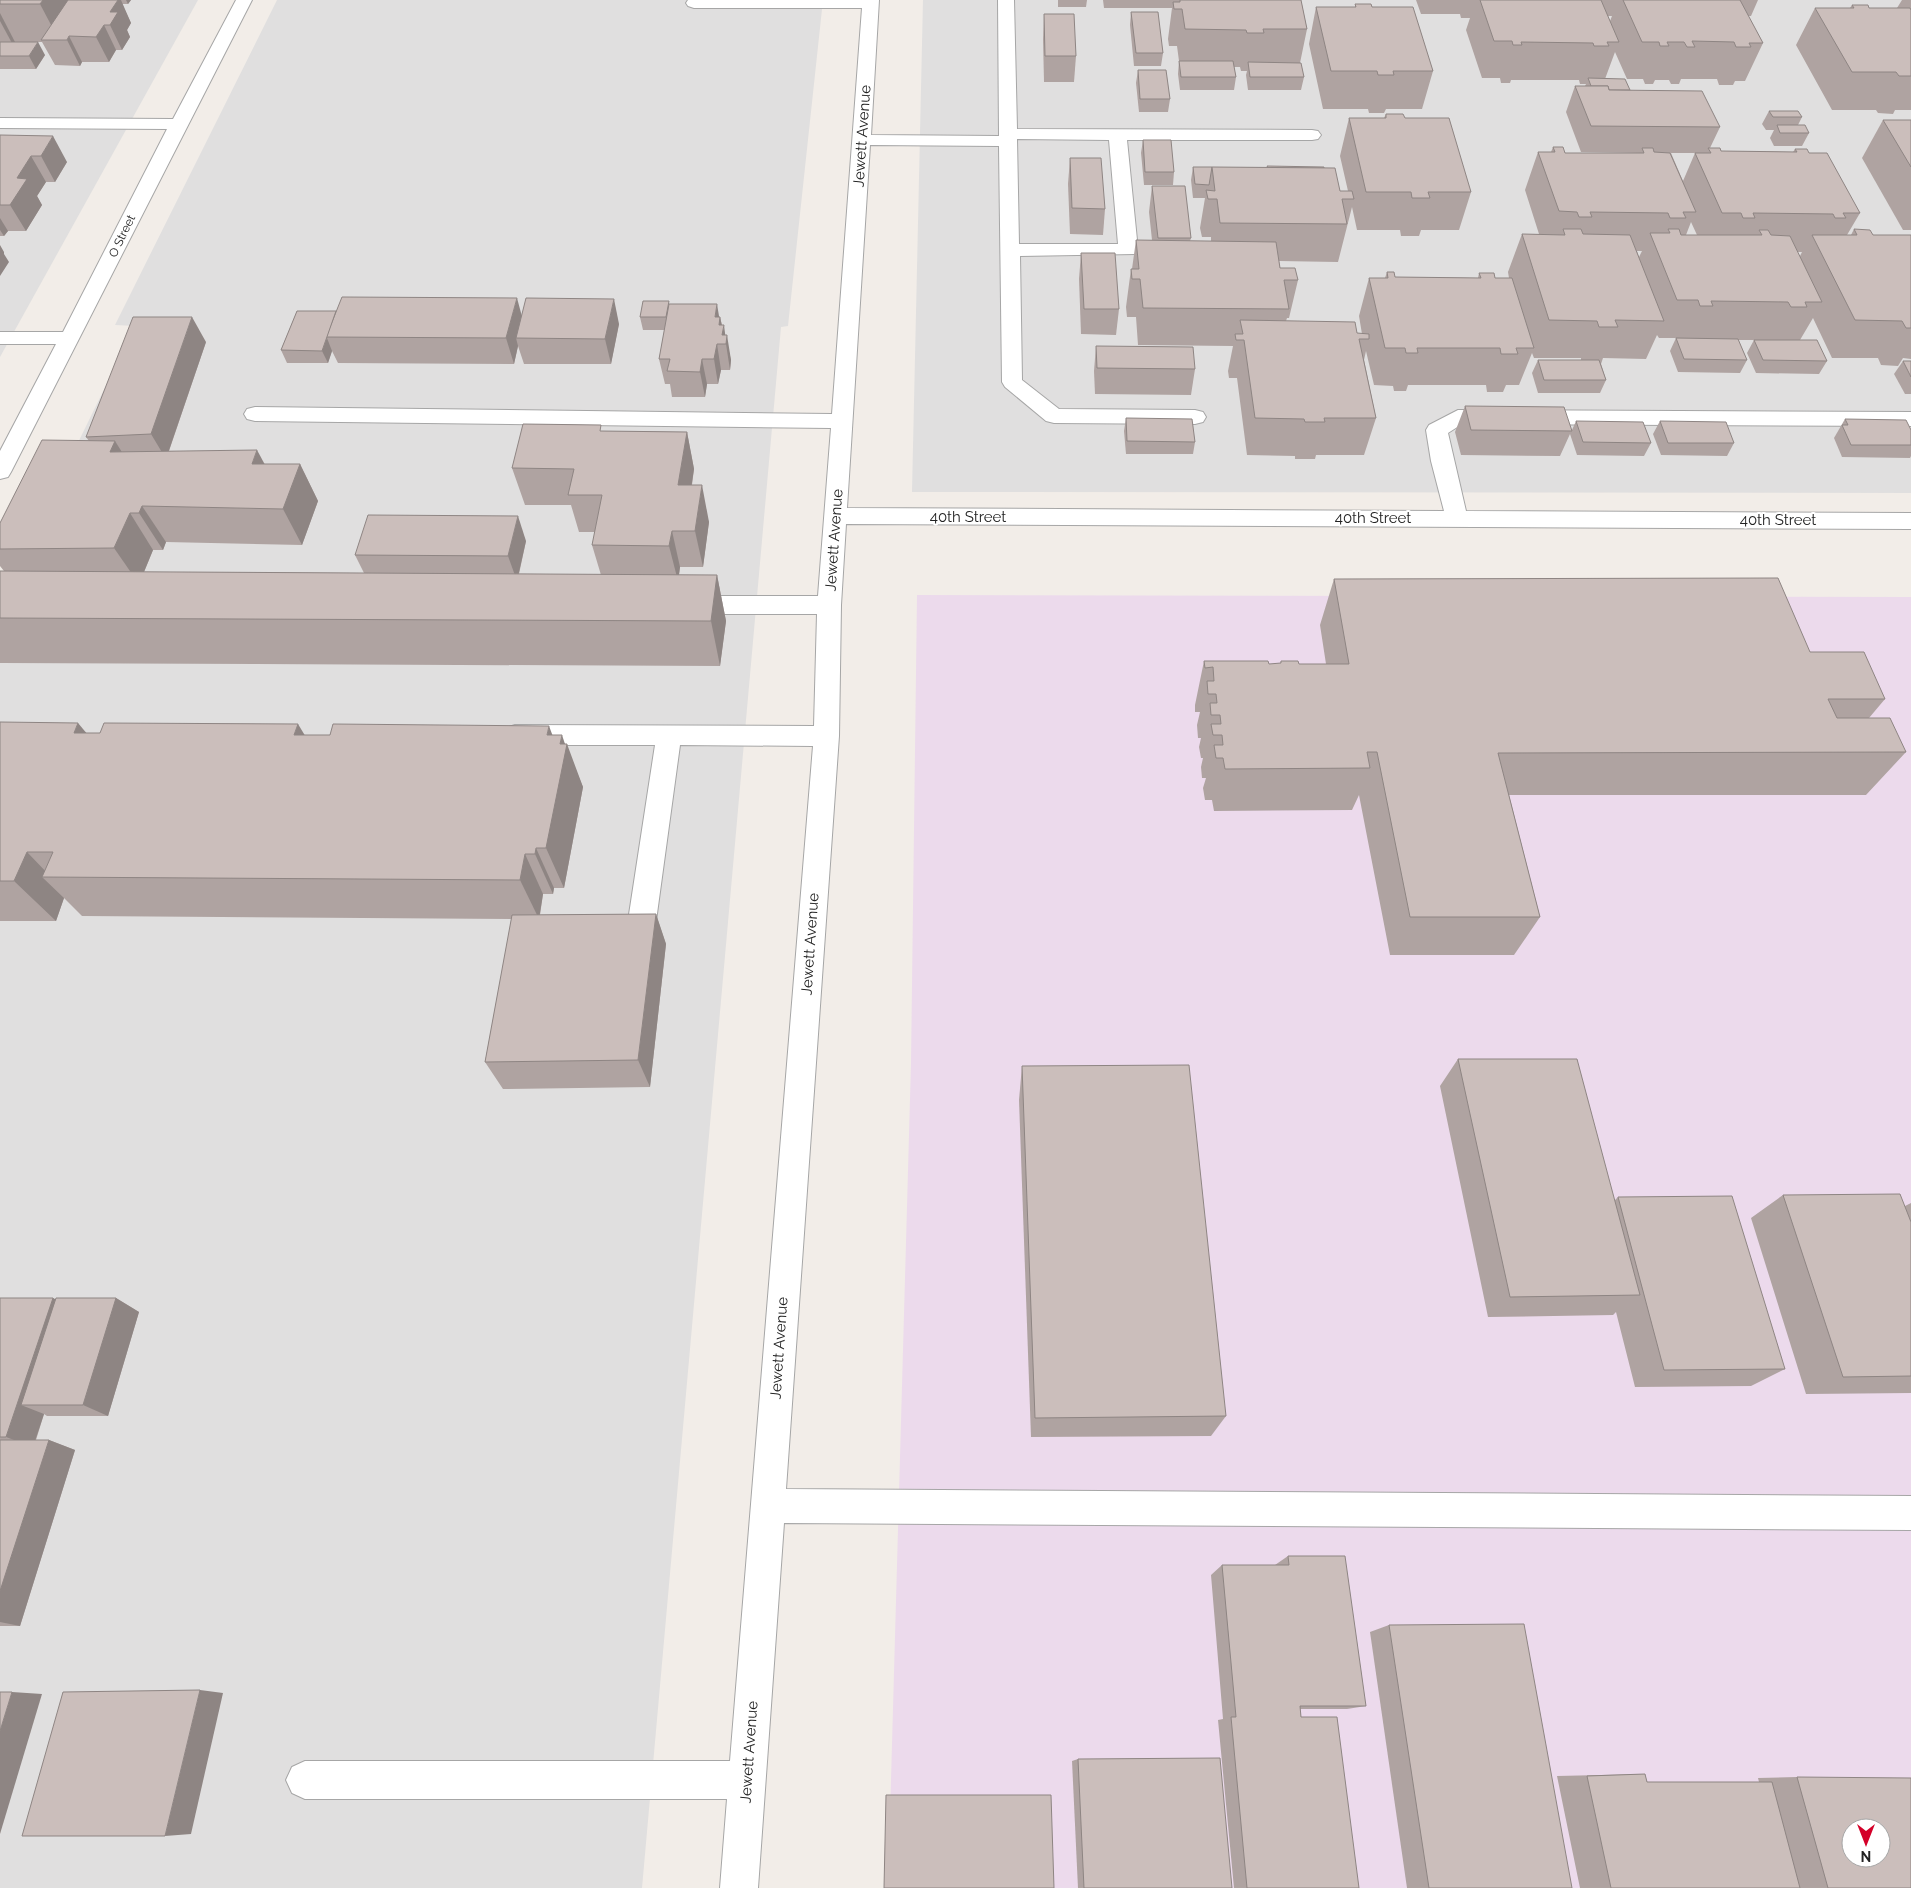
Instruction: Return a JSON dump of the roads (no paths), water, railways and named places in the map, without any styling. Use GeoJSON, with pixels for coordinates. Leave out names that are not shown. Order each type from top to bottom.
{"type":"FeatureCollection","features":[{"type":"Feature","properties":{"kind":"street","name":"O Street"},"geometry":{"type":"LineString","coordinates":[[0,472],[71,338],[177,124],[244,0]]}},
{"type":"Feature","properties":{"kind":"street"},"geometry":{"type":"LineString","coordinates":[[1006,0],[1012,382],[1054,416],[1195,417]]}},
{"type":"Feature","properties":{"kind":"street"},"geometry":{"type":"LineString","coordinates":[[694,3],[871,2]]}},
{"type":"Feature","properties":{"kind":"street","name":"Jewett Avenue"},"geometry":{"type":"LineString","coordinates":[[739,1888],[766,1506],[826,736],[829,605],[871,2]]}},
{"type":"Feature","properties":{"kind":"street"},"geometry":{"type":"LineString","coordinates":[[0,122],[177,124]]}},
{"type":"Feature","properties":{"kind":"street"},"geometry":{"type":"LineString","coordinates":[[862,132],[1312,135]]}},
{"type":"Feature","properties":{"kind":"street"},"geometry":{"type":"LineString","coordinates":[[1010,250],[1128,250],[1118,134]]}},
{"type":"Feature","properties":{"kind":"street"},"geometry":{"type":"LineString","coordinates":[[0,338],[71,338]]}},
{"type":"Feature","properties":{"kind":"street"},"geometry":{"type":"LineString","coordinates":[[255,414],[842,421]]}},
{"type":"Feature","properties":{"kind":"street"},"geometry":{"type":"LineString","coordinates":[[1458,519],[1442,461],[1437,430],[1458,417],[1911,419]]}},
{"type":"Feature","properties":{"kind":"street","name":"40th Street"},"geometry":{"type":"LineString","coordinates":[[836,516],[1911,521]]}},
{"type":"Feature","properties":{"kind":"street"},"geometry":{"type":"LineString","coordinates":[[659,604],[829,605]]}},
{"type":"Feature","properties":{"kind":"street"},"geometry":{"type":"LineString","coordinates":[[642,921],[669,734]]}},
{"type":"Feature","properties":{"kind":"street"},"geometry":{"type":"LineString","coordinates":[[489,735],[669,734],[826,736]]}},
{"type":"Feature","properties":{"kind":"street"},"geometry":{"type":"LineString","coordinates":[[766,1506],[1911,1513]]}},
{"type":"Feature","properties":{"kind":"street"},"geometry":{"type":"LineString","coordinates":[[305,1780],[746,1780]]}}]}
